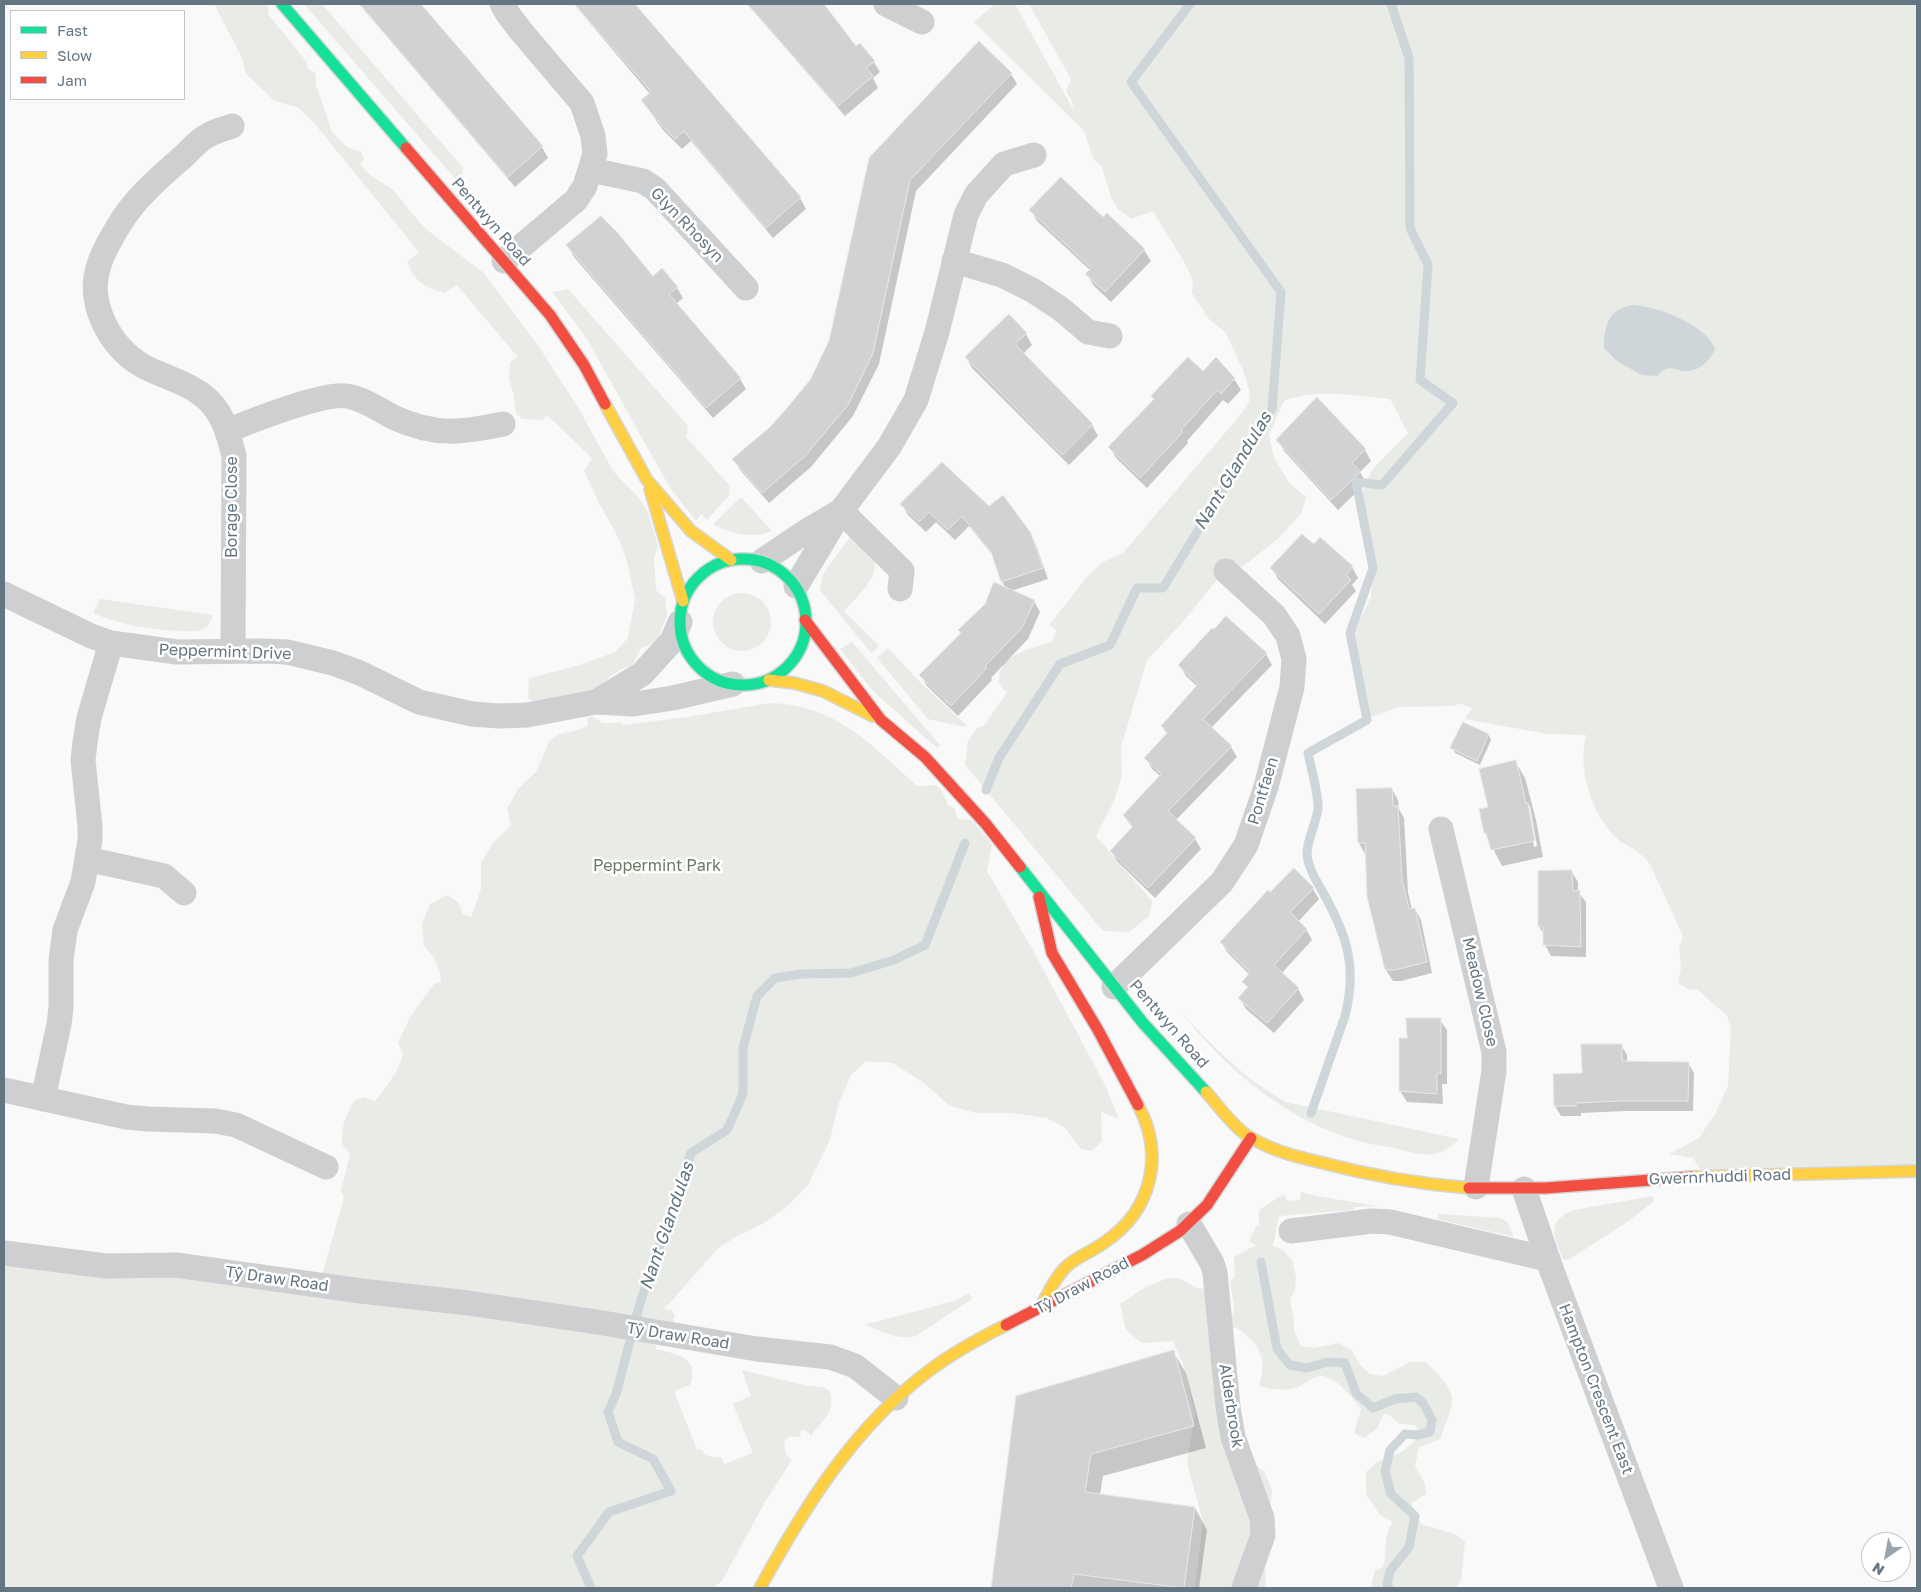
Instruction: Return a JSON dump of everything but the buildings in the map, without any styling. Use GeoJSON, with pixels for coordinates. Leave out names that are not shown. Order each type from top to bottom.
{"type":"FeatureCollection","features":[{"type":"Feature","properties":{"kind":"street","name":"Pentwyn Road"},"geometry":{"type":"LineString","coordinates":[[282,4],[550,315],[584,365],[647,480],[692,532],[731,560]]}},
{"type":"Feature","properties":{"kind":"street"},"geometry":{"type":"LineString","coordinates":[[502,4],[514,22],[582,103],[593,136],[595,154],[592,170],[576,200],[504,261]]}},
{"type":"Feature","properties":{"kind":"street"},"geometry":{"type":"LineString","coordinates":[[886,4],[922,22]]}},
{"type":"Feature","properties":{"kind":"street","name":"Borage Close"},"geometry":{"type":"LineString","coordinates":[[232,126],[206,136],[150,185],[128,209],[111,238],[98,266],[96,287],[97,307],[104,323],[125,353],[141,365],[201,393],[222,418],[227,431],[234,456],[233,651]]}},
{"type":"Feature","properties":{"kind":"street"},"geometry":{"type":"LineString","coordinates":[[796,586],[841,511],[889,447],[916,400],[930,358],[966,215],[976,195],[1004,164],[1034,154]]}},
{"type":"Feature","properties":{"kind":"street","name":"Glyn Rhosyn"},"geometry":{"type":"LineString","coordinates":[[592,170],[643,181],[655,188],[746,288]]}},
{"type":"Feature","properties":{"kind":"street"},"geometry":{"type":"LineString","coordinates":[[954,261],[1002,275],[1032,290],[1054,304],[1088,332],[1110,336]]}},
{"type":"Feature","properties":{"kind":"street"},"geometry":{"type":"LineString","coordinates":[[227,431],[254,420],[322,398],[345,396],[367,402],[395,417],[429,429],[447,432],[476,430],[503,424]]}},
{"type":"Feature","properties":{"kind":"street","name":"Pentwyn Road"},"geometry":{"type":"LineString","coordinates":[[647,480],[682,612]]}},
{"type":"Feature","properties":{"kind":"street"},"geometry":{"type":"LineString","coordinates":[[762,562],[805,532],[841,511]]}},
{"type":"Feature","properties":{"kind":"street"},"geometry":{"type":"LineString","coordinates":[[841,511],[902,571],[900,588]]}},
{"type":"Feature","properties":{"kind":"street"},"geometry":{"type":"LineString","coordinates":[[743,558],[762,562],[780,570],[796,586],[805,608],[806,630],[797,656],[785,670],[769,680],[752,684],[733,684],[712,677],[695,663],[684,644],[682,612],[694,582],[711,567],[731,560],[743,558]]}},
{"type":"Feature","properties":{"kind":"street","name":"Pontfaen"},"geometry":{"type":"LineString","coordinates":[[1114,987],[1222,882],[1246,845],[1266,787],[1292,687],[1294,659],[1288,636],[1274,615],[1226,571]]}},
{"type":"Feature","properties":{"kind":"street","name":"Peppermint Drive"},"geometry":{"type":"LineString","coordinates":[[4,594],[91,636],[111,643],[177,652],[287,652],[310,657],[360,673],[419,702],[472,714],[499,716],[527,715],[596,702],[634,704],[673,698],[733,684]]}},
{"type":"Feature","properties":{"kind":"street","name":"Peppermint Drive"},"geometry":{"type":"LineString","coordinates":[[596,702],[642,674],[672,641],[682,612]]}},
{"type":"Feature","properties":{"kind":"street","name":"Pentwyn Road"},"geometry":{"type":"LineString","coordinates":[[805,620],[821,644],[881,720],[925,757],[985,823],[1143,1022],[1242,1132],[1251,1138],[1298,1156],[1382,1177],[1432,1185],[1524,1189]]}},
{"type":"Feature","properties":{"kind":"street"},"geometry":{"type":"LineString","coordinates":[[43,1099],[59,1024],[61,960],[65,930],[83,882],[87,859],[90,826],[82,760],[89,718],[111,643]]}},
{"type":"Feature","properties":{"kind":"street","name":"Pentwyn Road"},"geometry":{"type":"LineString","coordinates":[[769,680],[794,683],[823,691],[881,720]]}},
{"type":"Feature","properties":{"kind":"street","name":"Meadow Close"},"geometry":{"type":"LineString","coordinates":[[1441,829],[1494,1052],[1494,1071],[1476,1187]]}},
{"type":"Feature","properties":{"kind":"street"},"geometry":{"type":"LineString","coordinates":[[87,859],[164,876],[184,893]]}},
{"type":"Feature","properties":{"kind":"street"},"geometry":{"type":"LineString","coordinates":[[1037,888],[1052,953],[1098,1030],[1147,1122],[1151,1136],[1152,1164],[1150,1183],[1145,1198],[1131,1222],[1107,1241],[1066,1267],[1039,1309]]}},
{"type":"Feature","properties":{"kind":"street"},"geometry":{"type":"LineString","coordinates":[[4,1090],[126,1117],[215,1121],[236,1126],[326,1167]]}},
{"type":"Feature","properties":{"kind":"street","name":"Tŷ Draw Road"},"geometry":{"type":"LineString","coordinates":[[4,1253],[106,1266],[176,1265],[361,1291],[468,1303],[757,1349],[830,1357],[855,1366],[896,1398],[930,1370],[976,1340],[1132,1260],[1189,1224],[1214,1194],[1251,1138]]}},
{"type":"Feature","properties":{"kind":"street","name":"Gwernrhuddi Road"},"geometry":{"type":"LineString","coordinates":[[1524,1189],[1696,1177],[1917,1171]]}},
{"type":"Feature","properties":{"kind":"street","name":"Hampton Crescent East"},"geometry":{"type":"LineString","coordinates":[[1524,1189],[1547,1258],[1670,1588]]}},
{"type":"Feature","properties":{"kind":"street"},"geometry":{"type":"LineString","coordinates":[[1291,1231],[1372,1221],[1390,1222],[1547,1258]]}},
{"type":"Feature","properties":{"kind":"street","name":"Alderbrook"},"geometry":{"type":"LineString","coordinates":[[1189,1224],[1212,1263],[1215,1273],[1228,1407],[1233,1437],[1262,1518],[1263,1535],[1244,1588]]}},
{"type":"Feature","properties":{"kind":"street"},"geometry":{"type":"LineString","coordinates":[[760,1588],[795,1523],[832,1469],[896,1398]]}},
{"type":"Feature","properties":{"kind":"green space"},"geometry":{"type":"Polygon","coordinates":[[[214,4],[264,4],[269,8],[268,14],[306,61],[308,69],[316,74],[316,85],[332,132],[347,147],[361,152],[364,159],[360,164],[369,174],[393,190],[420,223],[484,273],[539,347],[579,409],[613,471],[638,497],[648,512],[658,546],[654,559],[656,590],[665,598],[667,615],[657,642],[641,648],[632,666],[621,669],[608,678],[596,691],[538,706],[528,698],[529,678],[580,665],[615,652],[628,638],[635,599],[627,561],[618,537],[584,471],[592,458],[547,415],[543,420],[522,419],[516,413],[514,395],[509,379],[510,362],[517,358],[517,356],[457,285],[445,293],[426,286],[417,279],[407,262],[419,252],[314,123],[299,108],[275,101],[246,74],[242,58],[214,4]]]}},
{"type":"Feature","properties":{"kind":"green space"},"geometry":{"type":"Polygon","coordinates":[[[304,4],[322,4],[463,168],[461,180],[458,182],[304,4]]]}},
{"type":"Feature","properties":{"kind":"green space"},"geometry":{"type":"Polygon","coordinates":[[[995,4],[1015,4],[1074,111],[1072,101],[1066,91],[1071,79],[1029,4],[1917,4],[1917,1177],[1701,1170],[1693,1158],[1669,1154],[1699,1138],[1715,1114],[1728,1086],[1731,1028],[1727,1016],[1697,989],[1689,990],[1678,983],[1681,968],[1679,948],[1683,936],[1649,863],[1613,835],[1592,801],[1585,775],[1584,748],[1586,735],[1548,734],[1465,719],[1472,708],[1458,703],[1455,706],[1397,707],[1365,720],[1356,690],[1358,671],[1354,660],[1351,632],[1358,624],[1370,599],[1376,564],[1363,532],[1356,507],[1372,470],[1408,433],[1390,399],[1323,394],[1297,397],[1284,401],[1269,434],[1274,458],[1290,484],[1306,497],[1302,512],[1279,538],[1246,564],[1216,581],[1181,624],[1147,660],[1121,747],[1122,775],[1114,801],[1096,836],[1152,901],[1149,916],[1129,932],[1103,931],[965,765],[968,741],[977,728],[984,726],[1007,692],[999,682],[1000,671],[1005,663],[1023,651],[1051,642],[1057,630],[1049,625],[1086,578],[1101,563],[1123,553],[1242,413],[1250,400],[1243,370],[1226,333],[1208,318],[1192,293],[1193,281],[1183,260],[1153,211],[1131,219],[1117,208],[1111,197],[1102,167],[1093,158],[1084,131],[974,22],[995,4]]]}},
{"type":"Feature","properties":{"kind":"green space"},"geometry":{"type":"Polygon","coordinates":[[[568,289],[688,426],[686,437],[730,486],[729,495],[707,520],[701,514],[696,521],[670,488],[587,339],[552,292],[568,289]]]}},
{"type":"Feature","properties":{"kind":"green space"},"geometry":{"type":"Polygon","coordinates":[[[741,497],[772,531],[750,535],[734,533],[713,524],[741,497]]]}},
{"type":"Feature","properties":{"kind":"green space"},"geometry":{"type":"Polygon","coordinates":[[[850,537],[867,549],[874,559],[873,576],[844,611],[879,646],[871,653],[820,590],[823,574],[850,537]]]}},
{"type":"Feature","properties":{"kind":"green space"},"geometry":{"type":"Polygon","coordinates":[[[736,593],[748,593],[763,601],[771,616],[771,628],[763,643],[748,651],[736,651],[721,643],[713,628],[713,616],[721,601],[736,593]]]}},
{"type":"Feature","properties":{"kind":"green space"},"geometry":{"type":"Polygon","coordinates":[[[100,599],[213,615],[207,626],[199,631],[148,628],[114,621],[93,613],[100,599]]]}},
{"type":"Feature","properties":{"kind":"green space"},"geometry":{"type":"Polygon","coordinates":[[[852,642],[940,745],[937,748],[872,690],[840,649],[852,642]]]}},
{"type":"Feature","properties":{"kind":"green space"},"geometry":{"type":"Polygon","coordinates":[[[888,648],[966,727],[928,719],[877,658],[888,648]]]}},
{"type":"Feature","properties":{"kind":"green space","name":"Peppermint Park"},"geometry":{"type":"Polygon","coordinates":[[[770,703],[793,705],[814,711],[833,719],[851,730],[868,742],[917,786],[936,785],[942,791],[948,805],[954,808],[958,819],[971,820],[992,844],[987,871],[1031,947],[1104,1083],[1119,1119],[1101,1112],[1102,1141],[1092,1151],[1081,1149],[1065,1128],[1047,1118],[1012,1113],[977,1113],[950,1106],[924,1083],[893,1063],[866,1061],[851,1075],[839,1102],[830,1140],[808,1185],[789,1205],[764,1223],[737,1236],[717,1249],[663,1309],[672,1310],[675,1316],[672,1324],[655,1338],[656,1349],[679,1355],[689,1362],[692,1368],[690,1385],[674,1391],[697,1450],[701,1449],[710,1456],[721,1457],[724,1464],[753,1453],[733,1404],[751,1396],[742,1370],[808,1386],[822,1387],[830,1391],[830,1411],[811,1436],[806,1431],[801,1430],[800,1437],[789,1437],[784,1441],[786,1454],[792,1460],[765,1502],[722,1581],[713,1588],[4,1588],[4,1255],[322,1275],[344,1197],[341,1191],[350,1154],[342,1144],[342,1132],[346,1116],[354,1101],[364,1097],[375,1101],[396,1073],[403,1053],[398,1043],[410,1017],[434,984],[441,982],[440,972],[434,958],[424,946],[422,924],[430,904],[447,895],[458,902],[463,914],[471,917],[481,889],[481,862],[494,842],[511,826],[507,809],[518,789],[536,772],[550,740],[559,734],[588,726],[587,719],[592,717],[603,723],[621,722],[624,725],[688,717],[770,703]]]}},
{"type":"Feature","properties":{"kind":"green space"},"geometry":{"type":"Polygon","coordinates":[[[1182,1013],[1231,1062],[1257,1084],[1286,1102],[1459,1139],[1436,1154],[1420,1154],[1364,1143],[1305,1120],[1259,1090],[1237,1072],[1198,1033],[1182,1013]]]}},
{"type":"Feature","properties":{"kind":"green space"},"geometry":{"type":"Polygon","coordinates":[[[1301,1192],[1377,1206],[1354,1207],[1354,1210],[1279,1216],[1273,1246],[1283,1250],[1292,1260],[1296,1277],[1295,1290],[1290,1300],[1294,1331],[1301,1346],[1314,1348],[1339,1343],[1352,1351],[1361,1366],[1370,1374],[1383,1376],[1411,1362],[1426,1362],[1444,1382],[1452,1397],[1450,1413],[1440,1439],[1419,1447],[1415,1466],[1425,1484],[1426,1494],[1411,1503],[1421,1524],[1455,1534],[1465,1541],[1461,1581],[1455,1588],[1371,1588],[1375,1570],[1383,1567],[1385,1561],[1387,1534],[1393,1522],[1380,1515],[1366,1494],[1366,1472],[1377,1462],[1402,1452],[1415,1441],[1417,1426],[1398,1423],[1389,1415],[1384,1414],[1377,1429],[1364,1438],[1355,1434],[1361,1409],[1339,1384],[1323,1376],[1316,1377],[1298,1387],[1289,1389],[1273,1389],[1259,1386],[1262,1376],[1262,1359],[1259,1351],[1250,1338],[1235,1327],[1226,1337],[1230,1378],[1253,1464],[1264,1471],[1272,1490],[1265,1564],[1266,1588],[1195,1588],[1203,1522],[1187,1463],[1195,1414],[1184,1367],[1173,1341],[1142,1343],[1126,1330],[1120,1304],[1146,1287],[1168,1278],[1178,1278],[1197,1288],[1224,1291],[1233,1316],[1234,1305],[1230,1282],[1235,1275],[1234,1257],[1256,1245],[1249,1242],[1256,1226],[1259,1226],[1259,1210],[1284,1194],[1287,1201],[1300,1200],[1301,1192]]]}},
{"type":"Feature","properties":{"kind":"green space"},"geometry":{"type":"Polygon","coordinates":[[[1653,1196],[1654,1201],[1627,1222],[1570,1259],[1563,1260],[1555,1237],[1555,1230],[1559,1219],[1565,1214],[1574,1210],[1653,1196]]]}},
{"type":"Feature","properties":{"kind":"green space"},"geometry":{"type":"Polygon","coordinates":[[[1439,1214],[1500,1218],[1508,1223],[1514,1237],[1437,1219],[1439,1214]]]}},
{"type":"Feature","properties":{"kind":"green space"},"geometry":{"type":"Polygon","coordinates":[[[969,1293],[972,1299],[916,1336],[896,1336],[864,1324],[954,1301],[969,1293]]]}},
{"type":"Feature","properties":{"kind":"shaded area"},"geometry":{"type":"Polygon","coordinates":[[[1633,305],[1655,309],[1680,318],[1702,332],[1715,349],[1704,364],[1697,369],[1684,371],[1669,368],[1658,376],[1642,375],[1617,361],[1604,348],[1605,333],[1609,320],[1618,310],[1633,305]]]}},
{"type":"Feature","properties":{"kind":"waterway","name":"Nant Glandulas"},"geometry":{"type":"LineString","coordinates":[[986,790],[999,758],[1060,664],[1110,645],[1137,588],[1163,588],[1272,409],[1281,292],[1131,82],[1190,4]]}},
{"type":"Feature","properties":{"kind":"waterway"},"geometry":{"type":"LineString","coordinates":[[1311,1113],[1345,1016],[1349,999],[1350,968],[1345,940],[1308,860],[1308,843],[1318,809],[1308,753],[1367,720],[1350,633],[1373,568],[1356,482],[1382,485],[1453,403],[1420,380],[1428,265],[1410,228],[1409,58],[1391,4]]}},
{"type":"Feature","properties":{"kind":"waterway","name":"Nant Glandulas"},"geometry":{"type":"LineString","coordinates":[[591,1588],[577,1556],[609,1512],[671,1491],[653,1459],[618,1442],[608,1412],[616,1394],[640,1303],[691,1153],[727,1130],[743,1094],[743,1048],[757,996],[775,978],[802,974],[851,973],[894,960],[925,945],[965,843]]}},
{"type":"Feature","properties":{"kind":"waterway"},"geometry":{"type":"LineString","coordinates":[[1261,1262],[1277,1349],[1290,1365],[1307,1368],[1328,1362],[1345,1363],[1356,1393],[1373,1408],[1395,1399],[1416,1397],[1423,1403],[1432,1420],[1430,1432],[1418,1435],[1405,1434],[1390,1450],[1385,1471],[1391,1494],[1415,1516],[1409,1547],[1390,1571],[1387,1585],[1389,1588]]}},
{"type":"Feature","properties":{"kind":"traffic: fast"},"geometry":{"type":"LineString","coordinates":[[282,4],[406,148]]}},
{"type":"Feature","properties":{"kind":"traffic: fast"},"geometry":{"type":"LineString","coordinates":[[743,559],[767,564],[787,578],[801,598],[806,622],[801,646],[787,666],[767,680],[743,685],[719,680],[699,666],[685,646],[680,622],[685,598],[699,578],[719,564],[743,559]]}},
{"type":"Feature","properties":{"kind":"traffic: fast"},"geometry":{"type":"LineString","coordinates":[[1020,867],[1143,1023],[1206,1092]]}},
{"type":"Feature","properties":{"kind":"traffic: slow"},"geometry":{"type":"LineString","coordinates":[[605,404],[647,480],[691,531],[731,560]]}},
{"type":"Feature","properties":{"kind":"traffic: slow"},"geometry":{"type":"LineString","coordinates":[[650,489],[683,601]]}},
{"type":"Feature","properties":{"kind":"traffic: slow"},"geometry":{"type":"LineString","coordinates":[[769,680],[794,683],[823,691],[873,716]]}},
{"type":"Feature","properties":{"kind":"traffic: slow"},"geometry":{"type":"LineString","coordinates":[[1206,1092],[1229,1119],[1245,1134],[1262,1144],[1280,1151],[1309,1160],[1375,1175],[1469,1188]]}},
{"type":"Feature","properties":{"kind":"traffic: slow"},"geometry":{"type":"LineString","coordinates":[[1040,1308],[1063,1270],[1071,1262],[1100,1245],[1121,1229],[1134,1214],[1143,1198],[1152,1162],[1151,1143],[1138,1105]]}},
{"type":"Feature","properties":{"kind":"traffic: slow"},"geometry":{"type":"LineString","coordinates":[[1691,1177],[1917,1171]]}},
{"type":"Feature","properties":{"kind":"traffic: slow"},"geometry":{"type":"LineString","coordinates":[[760,1588],[814,1498],[855,1442],[878,1416],[903,1392],[939,1363],[1006,1325]]}},
{"type":"Feature","properties":{"kind":"traffic: jam"},"geometry":{"type":"LineString","coordinates":[[406,148],[550,315],[584,365],[605,404]]}},
{"type":"Feature","properties":{"kind":"traffic: jam"},"geometry":{"type":"LineString","coordinates":[[805,620],[881,720],[925,757],[985,823],[1020,867]]}},
{"type":"Feature","properties":{"kind":"traffic: jam"},"geometry":{"type":"LineString","coordinates":[[1039,897],[1052,953],[1098,1030],[1138,1105]]}},
{"type":"Feature","properties":{"kind":"traffic: jam"},"geometry":{"type":"LineString","coordinates":[[1006,1325],[1142,1255],[1180,1231],[1207,1205],[1251,1138]]}},
{"type":"Feature","properties":{"kind":"traffic: jam"},"geometry":{"type":"LineString","coordinates":[[1469,1188],[1546,1188],[1691,1177]]}}]}
